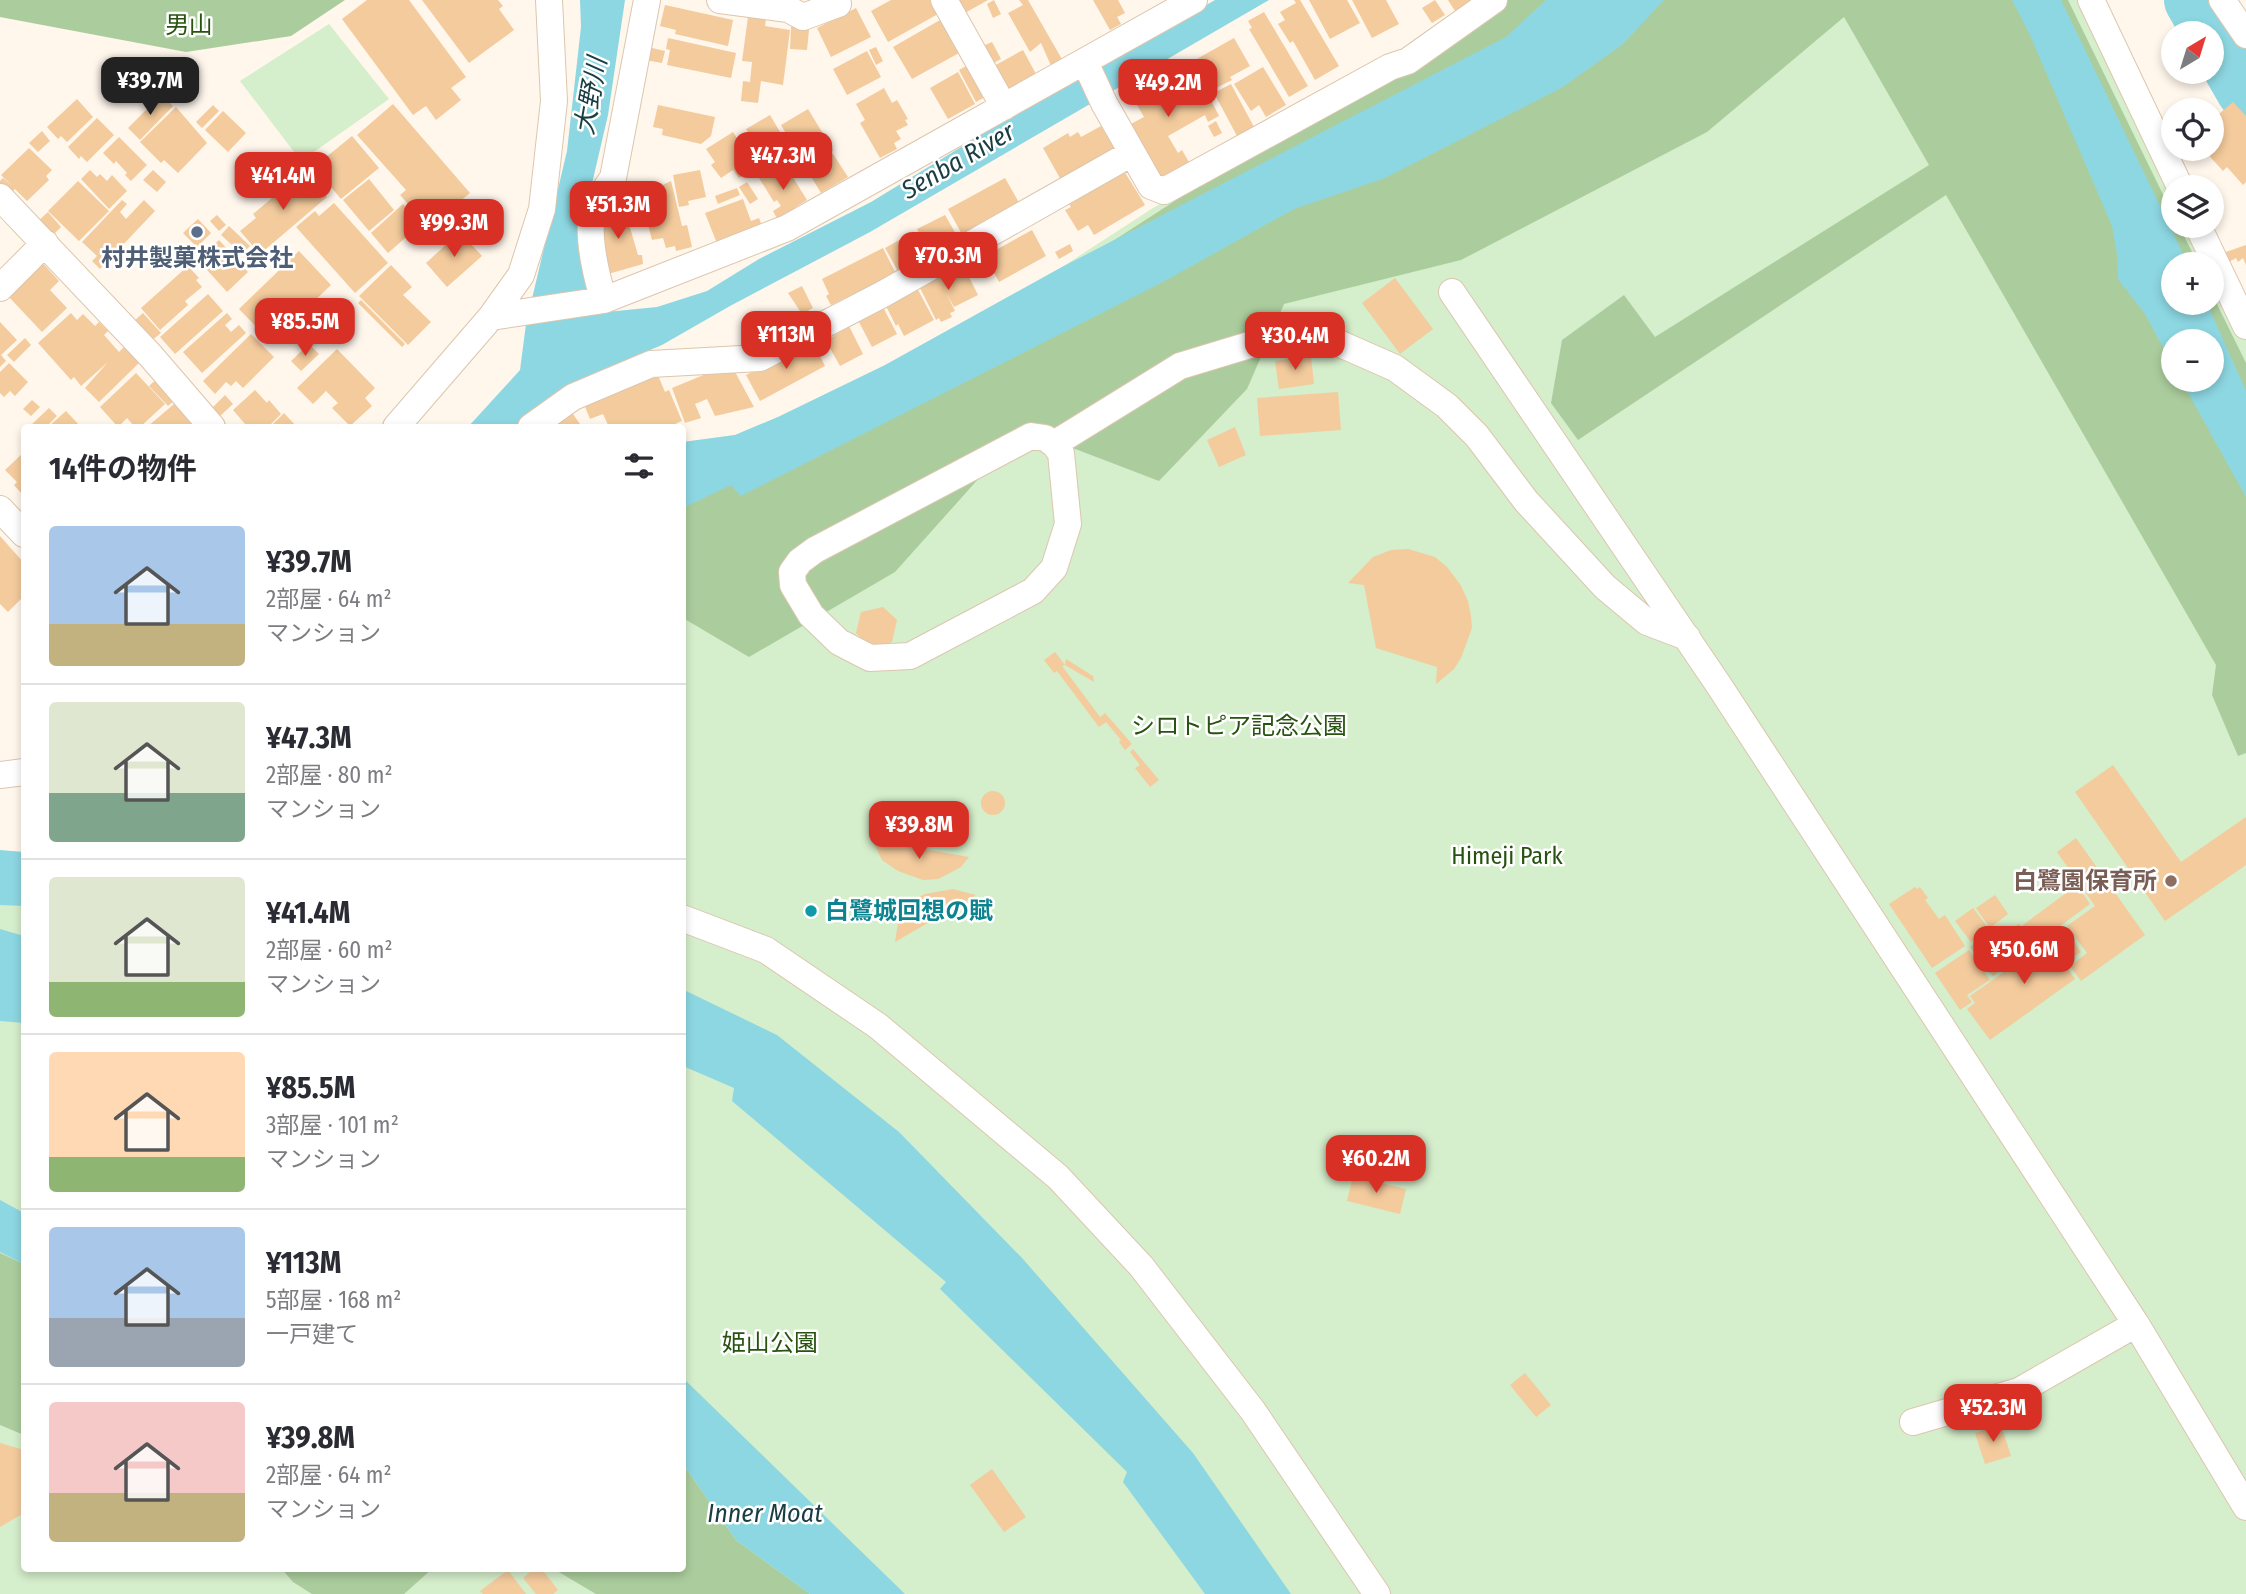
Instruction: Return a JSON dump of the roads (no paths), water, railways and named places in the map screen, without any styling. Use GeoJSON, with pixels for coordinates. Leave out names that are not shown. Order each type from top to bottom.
{"type":"FeatureCollection","features":[{"type":"Feature","properties":{"kind":"street"},"geometry":{"type":"LineString","coordinates":[[399,424],[491,317],[521,275],[542,209],[554,102],[550,0]]}},
{"type":"Feature","properties":{"kind":"street"},"geometry":{"type":"LineString","coordinates":[[604,300],[598,280],[590,221],[600,197],[613,178],[647,0]]}},
{"type":"Feature","properties":{"kind":"street"},"geometry":{"type":"LineString","coordinates":[[720,0],[788,9],[803,17],[838,4]]}},
{"type":"Feature","properties":{"kind":"street"},"geometry":{"type":"LineString","coordinates":[[944,0],[1004,107]]}},
{"type":"Feature","properties":{"kind":"street"},"geometry":{"type":"LineString","coordinates":[[491,317],[604,300],[787,228],[1194,0]]}},
{"type":"Feature","properties":{"kind":"street"},"geometry":{"type":"LineString","coordinates":[[1085,62],[1104,103],[1151,186],[1164,191],[1390,67],[1408,61],[1494,0]]}},
{"type":"Feature","properties":{"kind":"street"},"geometry":{"type":"LineString","coordinates":[[2091,0],[2174,175]]}},
{"type":"Feature","properties":{"kind":"street"},"geometry":{"type":"LineString","coordinates":[[2222,0],[2246,35]]}},
{"type":"Feature","properties":{"kind":"street"},"geometry":{"type":"LineString","coordinates":[[535,424],[573,397],[650,365],[760,358],[883,294],[1132,153]]}},
{"type":"Feature","properties":{"kind":"street"},"geometry":{"type":"LineString","coordinates":[[0,197],[150,355],[209,424]]}},
{"type":"Feature","properties":{"kind":"street"},"geometry":{"type":"LineString","coordinates":[[2204,238],[2246,326]]}},
{"type":"Feature","properties":{"kind":"street"},"geometry":{"type":"LineString","coordinates":[[0,288],[45,243]]}},
{"type":"Feature","properties":{"kind":"street"},"geometry":{"type":"LineString","coordinates":[[1452,292],[1687,637],[2136,1324],[2246,1507]]}},
{"type":"Feature","properties":{"kind":"street"},"geometry":{"type":"LineString","coordinates":[[1054,444],[1180,366],[1269,339],[1329,339],[1395,368],[1447,406],[1477,436],[1527,501],[1605,587],[1647,622],[1687,637]]}},
{"type":"Feature","properties":{"kind":"street"},"geometry":{"type":"LineString","coordinates":[[1031,436],[1045,438],[1054,444],[1060,453],[1068,524],[1054,568],[1033,591],[910,656],[870,658],[839,642],[811,615],[793,585],[792,572],[800,561],[815,550],[1031,436]]}},
{"type":"Feature","properties":{"kind":"street"},"geometry":{"type":"LineString","coordinates":[[0,509],[21,531]]}},
{"type":"Feature","properties":{"kind":"street"},"geometry":{"type":"LineString","coordinates":[[0,775],[21,772]]}},
{"type":"Feature","properties":{"kind":"street"},"geometry":{"type":"LineString","coordinates":[[686,920],[766,950],[856,1011],[900,1044],[1058,1177],[1141,1266],[1253,1411],[1377,1594]]}},
{"type":"Feature","properties":{"kind":"street"},"geometry":{"type":"LineString","coordinates":[[1913,1422],[2019,1391],[2136,1324]]}},
{"type":"Feature","properties":{"kind":"water","name":"大野川"},"geometry":{"type":"Polygon","coordinates":[[[580,0],[625,0],[608,115],[580,235],[596,313],[657,307],[707,291],[759,259],[871,202],[984,133],[1215,0],[1269,0],[870,232],[662,345],[590,375],[555,397],[526,424],[471,424],[520,370],[526,324],[567,151],[581,27],[580,0]]]}},
{"type":"Feature","properties":{"kind":"water"},"geometry":{"type":"Polygon","coordinates":[[[1546,0],[1664,0],[1623,44],[1563,87],[1385,178],[1294,209],[1163,282],[741,496],[731,485],[686,507],[686,442],[735,435],[885,365],[1062,267],[1506,37],[1546,0]]]}},
{"type":"Feature","properties":{"kind":"water"},"geometry":{"type":"Polygon","coordinates":[[[2012,0],[2061,0],[2161,208],[2161,238],[2175,238],[2182,252],[2161,252],[2161,315],[2212,315],[2218,329],[2161,329],[2161,344],[2145,314],[2118,279],[2112,226],[2030,35],[2012,0]]]}},
{"type":"Feature","properties":{"kind":"water"},"geometry":{"type":"Polygon","coordinates":[[[2224,342],[2246,391],[2246,497],[2188,392],[2224,392],[2224,342]]]}},
{"type":"Feature","properties":{"kind":"water"},"geometry":{"type":"Polygon","coordinates":[[[0,850],[21,852],[21,906],[0,905],[0,850]]]}},
{"type":"Feature","properties":{"kind":"water"},"geometry":{"type":"Polygon","coordinates":[[[0,929],[21,935],[21,1023],[0,1021],[0,929]]]}},
{"type":"Feature","properties":{"kind":"water"},"geometry":{"type":"Polygon","coordinates":[[[686,991],[777,1035],[899,1132],[1022,1258],[1193,1453],[1291,1594],[1205,1594],[1123,1482],[1127,1472],[940,1289],[946,1282],[732,1101],[734,1088],[686,1067],[686,991]]]}},
{"type":"Feature","properties":{"kind":"water"},"geometry":{"type":"Polygon","coordinates":[[[0,1200],[21,1211],[21,1262],[0,1252],[0,1200]]]}},
{"type":"Feature","properties":{"kind":"water","name":"Inner Moat"},"geometry":{"type":"Polygon","coordinates":[[[686,1381],[905,1594],[810,1594],[736,1540],[686,1468],[686,1381]]]}},
{"type":"Feature","properties":{"kind":"waterway","name":"Senba River"},"geometry":{"type":"LineString","coordinates":[[2194,0],[2246,90]]}},
{"type":"Feature","properties":{"kind":"place","name":"村井製菓株式会社"},"geometry":{"type":"Point","coordinates":[197,232]}},
{"type":"Feature","properties":{"kind":"place","name":"白鷺園保育所"},"geometry":{"type":"Point","coordinates":[2171,881]}},
{"type":"Feature","properties":{"kind":"place","name":"白鷺城回想の賦"},"geometry":{"type":"Point","coordinates":[811,911]}},
{"type":"Feature","properties":{"kind":"park label","name":"男山"},"geometry":{"type":"Point","coordinates":[189,25]}},
{"type":"Feature","properties":{"kind":"park label","name":"シロトピア記念公園"},"geometry":{"type":"Point","coordinates":[1239,726]}},
{"type":"Feature","properties":{"kind":"park label","name":"Himeji Park"},"geometry":{"type":"Point","coordinates":[1507,856]}},
{"type":"Feature","properties":{"kind":"park label","name":"姫山公園"},"geometry":{"type":"Point","coordinates":[770,1343]}}]}
